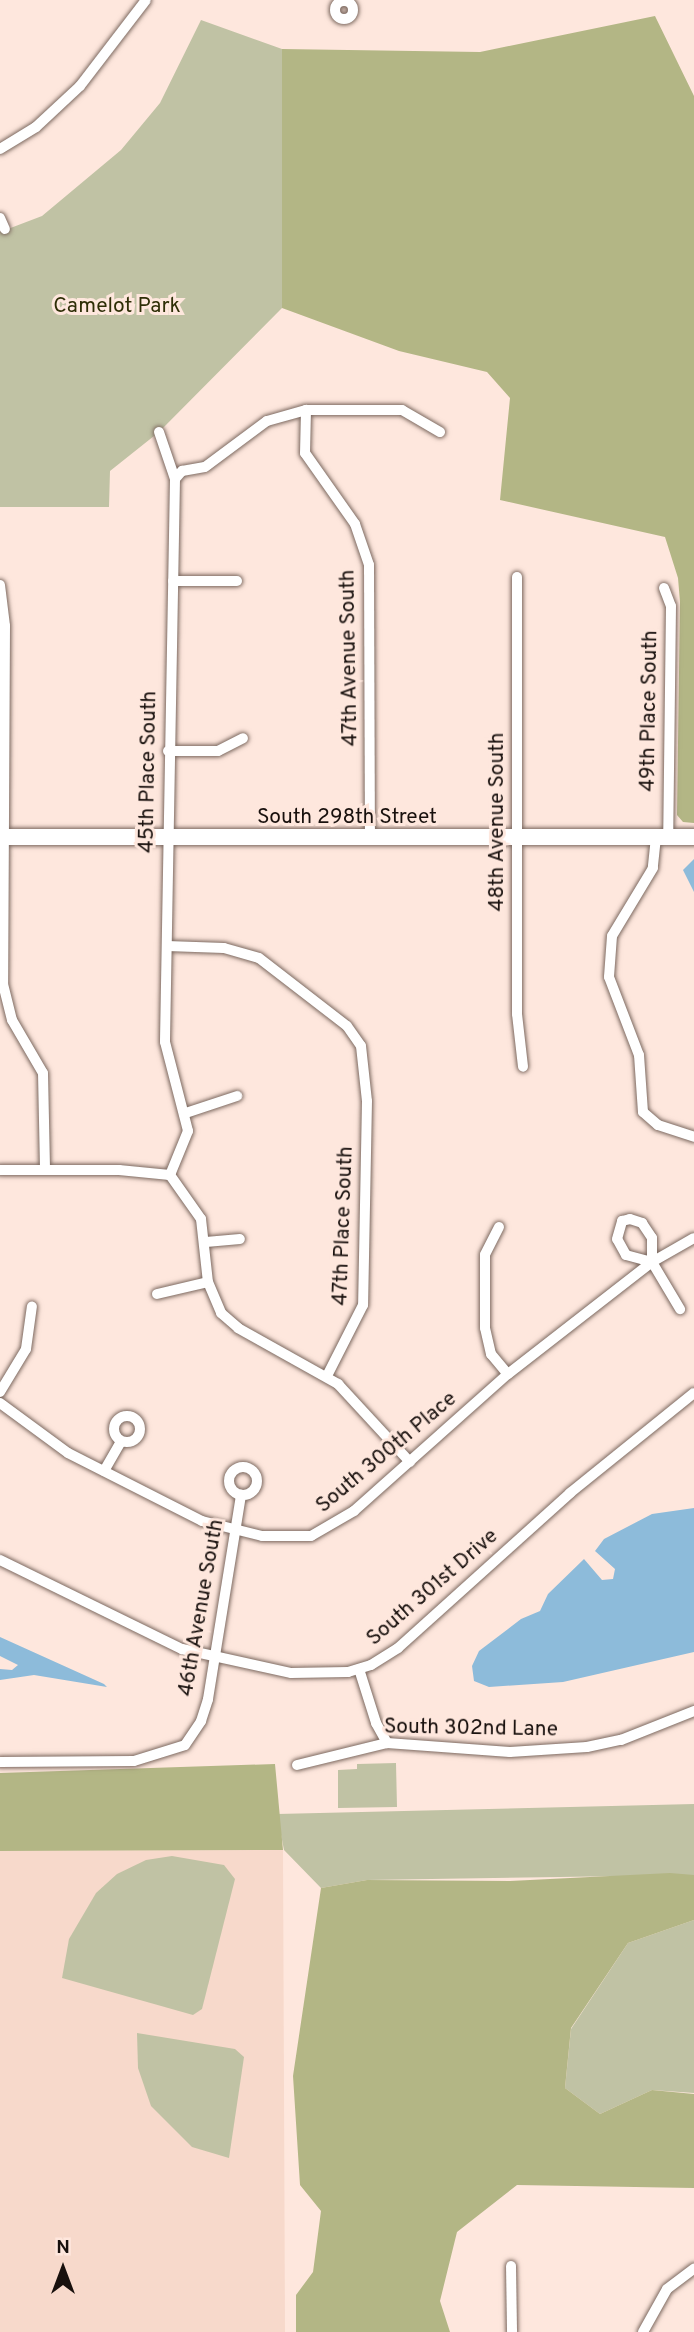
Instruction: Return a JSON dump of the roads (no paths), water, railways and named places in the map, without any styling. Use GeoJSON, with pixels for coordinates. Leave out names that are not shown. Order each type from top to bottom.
{"type":"FeatureCollection","features":[{"type":"Feature","properties":{"kind":"street"},"geometry":{"type":"LineString","coordinates":[[0,149],[36,127],[80,86],[146,0]]}},
{"type":"Feature","properties":{"kind":"street"},"geometry":{"type":"LineString","coordinates":[[353,7],[365,0]]}},
{"type":"Feature","properties":{"kind":"street"},"geometry":{"type":"LineString","coordinates":[[0,218],[5,229]]}},
{"type":"Feature","properties":{"kind":"street"},"geometry":{"type":"LineString","coordinates":[[176,478],[182,471],[205,467],[260,425],[306,410],[402,410],[440,432]]}},
{"type":"Feature","properties":{"kind":"street","name":"47th Avenue South"},"geometry":{"type":"LineString","coordinates":[[306,410],[305,453],[355,524],[369,565],[370,839]]}},
{"type":"Feature","properties":{"kind":"street","name":"45th Place South"},"geometry":{"type":"LineString","coordinates":[[159,432],[176,478],[166,838],[166,1049],[186,1113],[184,1147],[170,1175]]}},
{"type":"Feature","properties":{"kind":"street","name":"48th Avenue South"},"geometry":{"type":"LineString","coordinates":[[517,577],[517,1014],[523,1066]]}},
{"type":"Feature","properties":{"kind":"street"},"geometry":{"type":"LineString","coordinates":[[173,581],[237,581]]}},
{"type":"Feature","properties":{"kind":"street"},"geometry":{"type":"LineString","coordinates":[[0,585],[5,626],[0,837],[3,984],[9,1012],[43,1073],[45,1170]]}},
{"type":"Feature","properties":{"kind":"street","name":"49th Place South"},"geometry":{"type":"LineString","coordinates":[[664,588],[671,607],[662,837],[653,867],[612,936],[608,977],[639,1055],[643,1112],[658,1125],[694,1137]]}},
{"type":"Feature","properties":{"kind":"street"},"geometry":{"type":"LineString","coordinates":[[168,751],[218,751],[243,738]]}},
{"type":"Feature","properties":{"kind":"street","name":"South 298th Street"},"geometry":{"type":"LineString","coordinates":[[0,837],[694,837]]}},
{"type":"Feature","properties":{"kind":"street","name":"47th Place South"},"geometry":{"type":"LineString","coordinates":[[167,947],[251,954],[355,1035],[363,1055],[366,1090],[364,1296],[359,1318],[327,1376]]}},
{"type":"Feature","properties":{"kind":"street"},"geometry":{"type":"LineString","coordinates":[[186,1113],[237,1096]]}},
{"type":"Feature","properties":{"kind":"street"},"geometry":{"type":"LineString","coordinates":[[0,1170],[170,1175],[201,1219],[206,1242],[208,1282],[216,1307],[228,1321],[327,1376],[351,1395],[410,1462]]}},
{"type":"Feature","properties":{"kind":"street"},"geometry":{"type":"LineString","coordinates":[[499,1227],[485,1255],[485,1328],[491,1354],[508,1374]]}},
{"type":"Feature","properties":{"kind":"street","name":"South 300th Place"},"geometry":{"type":"LineString","coordinates":[[0,1403],[46,1439],[195,1518],[235,1531],[288,1538],[320,1533],[354,1511],[508,1374],[652,1262],[694,1238]]}},
{"type":"Feature","properties":{"kind":"street"},"geometry":{"type":"LineString","coordinates":[[206,1242],[240,1239]]}},
{"type":"Feature","properties":{"kind":"street"},"geometry":{"type":"LineString","coordinates":[[652,1262],[680,1309]]}},
{"type":"Feature","properties":{"kind":"street"},"geometry":{"type":"LineString","coordinates":[[157,1294],[208,1282]]}},
{"type":"Feature","properties":{"kind":"street"},"geometry":{"type":"LineString","coordinates":[[0,1392],[26,1349],[32,1306]]}},
{"type":"Feature","properties":{"kind":"street","name":"South 301st Drive"},"geometry":{"type":"LineString","coordinates":[[0,1560],[144,1634],[216,1658],[311,1675],[359,1669],[398,1648],[570,1493],[694,1393]]}},
{"type":"Feature","properties":{"kind":"street"},"geometry":{"type":"LineString","coordinates":[[104,1471],[121,1441]]}},
{"type":"Feature","properties":{"kind":"street","name":"46th Avenue South"},"geometry":{"type":"LineString","coordinates":[[0,1762],[134,1761],[173,1752],[185,1745],[201,1721],[216,1658],[242,1495]]}},
{"type":"Feature","properties":{"kind":"street"},"geometry":{"type":"LineString","coordinates":[[359,1669],[376,1723],[387,1743]]}},
{"type":"Feature","properties":{"kind":"street","name":"South 302nd Lane"},"geometry":{"type":"LineString","coordinates":[[297,1765],[387,1743],[510,1752],[568,1749],[621,1740],[694,1711]]}},
{"type":"Feature","properties":{"kind":"street"},"geometry":{"type":"LineString","coordinates":[[512,2266],[512,2332]]}},
{"type":"Feature","properties":{"kind":"street"},"geometry":{"type":"LineString","coordinates":[[643,2332],[667,2289],[694,2269]]}},
{"type":"Feature","properties":{"kind":"water"},"geometry":{"type":"Polygon","coordinates":[[[694,859],[694,892],[683,870],[694,859]]]}},
{"type":"Feature","properties":{"kind":"water"},"geometry":{"type":"Polygon","coordinates":[[[694,1508],[694,1652],[563,1682],[489,1687],[474,1681],[472,1666],[479,1651],[521,1619],[540,1611],[548,1594],[584,1559],[602,1580],[613,1579],[615,1569],[595,1551],[604,1539],[652,1514],[694,1508]]]}},
{"type":"Feature","properties":{"kind":"water"},"geometry":{"type":"Polygon","coordinates":[[[0,1637],[107,1687],[34,1675],[0,1680],[0,1669],[12,1670],[18,1665],[0,1656],[0,1637]]]}},
{"type":"Feature","properties":{"kind":"park label","name":"Camelot Park"},"geometry":{"type":"Point","coordinates":[117,307]}}]}
